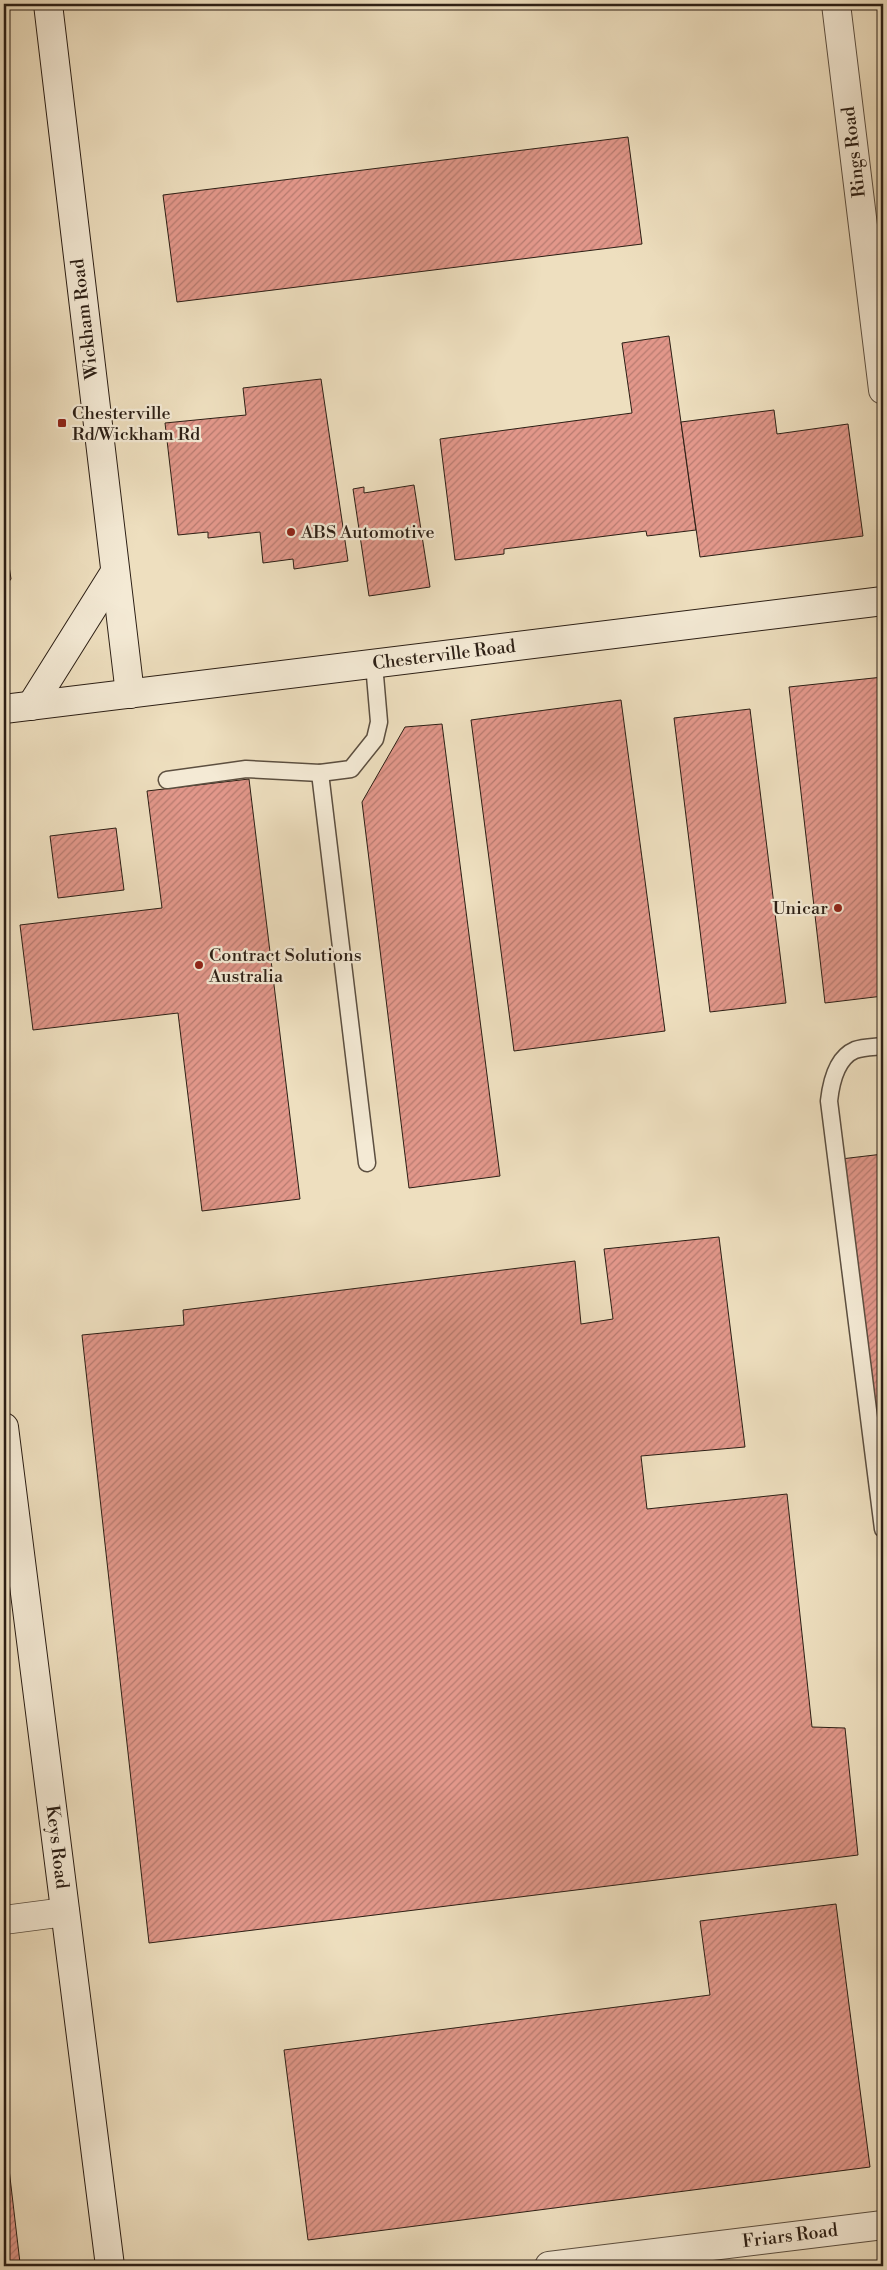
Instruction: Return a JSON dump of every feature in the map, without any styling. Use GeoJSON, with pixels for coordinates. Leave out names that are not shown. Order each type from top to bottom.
{"type":"FeatureCollection","features":[{"type":"Feature","properties":{"kind":"main road","name":"Wickham Road"},"geometry":{"type":"LineString","coordinates":[[48,4],[130,694]]}},
{"type":"Feature","properties":{"kind":"main road","name":"Rings Road"},"geometry":{"type":"LineString","coordinates":[[836,4],[883,390]]}},
{"type":"Feature","properties":{"kind":"main road"},"geometry":{"type":"LineString","coordinates":[[14,713],[115,572]]}},
{"type":"Feature","properties":{"kind":"main road","name":"Chesterville Road"},"geometry":{"type":"LineString","coordinates":[[14,713],[130,694],[883,601]]}},
{"type":"Feature","properties":{"kind":"main road","name":"Keys Road"},"geometry":{"type":"LineString","coordinates":[[4,1427],[110,2266]]}},
{"type":"Feature","properties":{"kind":"main road"},"geometry":{"type":"LineString","coordinates":[[4,1920],[65,1912]]}},
{"type":"Feature","properties":{"kind":"main road","name":"Friars Road"},"geometry":{"type":"LineString","coordinates":[[549,2266],[883,2225]]}},
{"type":"Feature","properties":{"kind":"lane"},"geometry":{"type":"LineString","coordinates":[[167,780],[246,769],[320,774],[351,769],[375,740],[379,722],[374,664]]}},
{"type":"Feature","properties":{"kind":"lane"},"geometry":{"type":"LineString","coordinates":[[320,774],[367,1163]]}},
{"type":"Feature","properties":{"kind":"lane"},"geometry":{"type":"LineString","coordinates":[[883,1046],[856,1050],[842,1060],[834,1078],[829,1102],[883,1529]]}},
{"type":"Feature","properties":{"kind":"building"},"geometry":{"type":"Polygon","coordinates":[[[628,137],[642,244],[177,302],[163,195],[628,137]]]}},
{"type":"Feature","properties":{"kind":"building"},"geometry":{"type":"Polygon","coordinates":[[[669,336],[696,530],[647,536],[646,531],[504,549],[504,554],[455,560],[440,439],[632,413],[622,343],[669,336]]]}},
{"type":"Feature","properties":{"kind":"building"},"geometry":{"type":"Polygon","coordinates":[[[321,379],[348,561],[294,569],[293,559],[263,563],[260,532],[208,538],[208,532],[178,535],[165,423],[246,415],[243,388],[321,379]]]}},
{"type":"Feature","properties":{"kind":"building"},"geometry":{"type":"Polygon","coordinates":[[[774,410],[777,434],[848,424],[863,536],[700,557],[681,422],[774,410]]]}},
{"type":"Feature","properties":{"kind":"building"},"geometry":{"type":"Polygon","coordinates":[[[414,485],[430,587],[369,596],[353,489],[364,487],[364,493],[414,485]]]}},
{"type":"Feature","properties":{"kind":"building"},"geometry":{"type":"Polygon","coordinates":[[[4,533],[11,579],[4,588],[4,533]]]}},
{"type":"Feature","properties":{"kind":"building"},"geometry":{"type":"Polygon","coordinates":[[[883,677],[883,996],[825,1003],[789,687],[883,677]]]}},
{"type":"Feature","properties":{"kind":"building"},"geometry":{"type":"Polygon","coordinates":[[[621,700],[665,1031],[514,1051],[471,720],[621,700]]]}},
{"type":"Feature","properties":{"kind":"building"},"geometry":{"type":"Polygon","coordinates":[[[750,709],[786,1003],[710,1012],[674,718],[750,709]]]}},
{"type":"Feature","properties":{"kind":"building"},"geometry":{"type":"Polygon","coordinates":[[[442,724],[500,1176],[409,1188],[362,802],[405,727],[442,724]]]}},
{"type":"Feature","properties":{"kind":"building"},"geometry":{"type":"Polygon","coordinates":[[[249,779],[300,1199],[202,1211],[178,1013],[33,1030],[20,925],[162,908],[147,791],[249,779]]]}},
{"type":"Feature","properties":{"kind":"building"},"geometry":{"type":"Polygon","coordinates":[[[116,828],[124,890],[58,898],[50,836],[116,828]]]}},
{"type":"Feature","properties":{"kind":"building"},"geometry":{"type":"Polygon","coordinates":[[[883,1154],[883,1482],[841,1159],[883,1154]]]}},
{"type":"Feature","properties":{"kind":"building"},"geometry":{"type":"Polygon","coordinates":[[[719,1237],[745,1447],[641,1456],[647,1509],[787,1494],[812,1727],[845,1728],[858,1855],[149,1943],[82,1335],[184,1325],[183,1310],[575,1261],[581,1324],[613,1319],[604,1249],[719,1237]]]}},
{"type":"Feature","properties":{"kind":"building"},"geometry":{"type":"Polygon","coordinates":[[[836,1904],[870,2167],[308,2240],[284,2050],[710,1995],[700,1921],[836,1904]]]}},
{"type":"Feature","properties":{"kind":"building"},"geometry":{"type":"Polygon","coordinates":[[[4,2126],[20,2263],[4,2264],[4,2126]]]}},
{"type":"Feature","properties":{"kind":"place","name":"Chesterville Rd/Wickham Rd"},"geometry":{"type":"Point","coordinates":[62,423]}},
{"type":"Feature","properties":{"kind":"place","name":"ABS Automotive"},"geometry":{"type":"Point","coordinates":[291,532]}},
{"type":"Feature","properties":{"kind":"place","name":"Unicar"},"geometry":{"type":"Point","coordinates":[838,908]}},
{"type":"Feature","properties":{"kind":"place","name":"Contract Solutions Australia"},"geometry":{"type":"Point","coordinates":[199,965]}}]}
